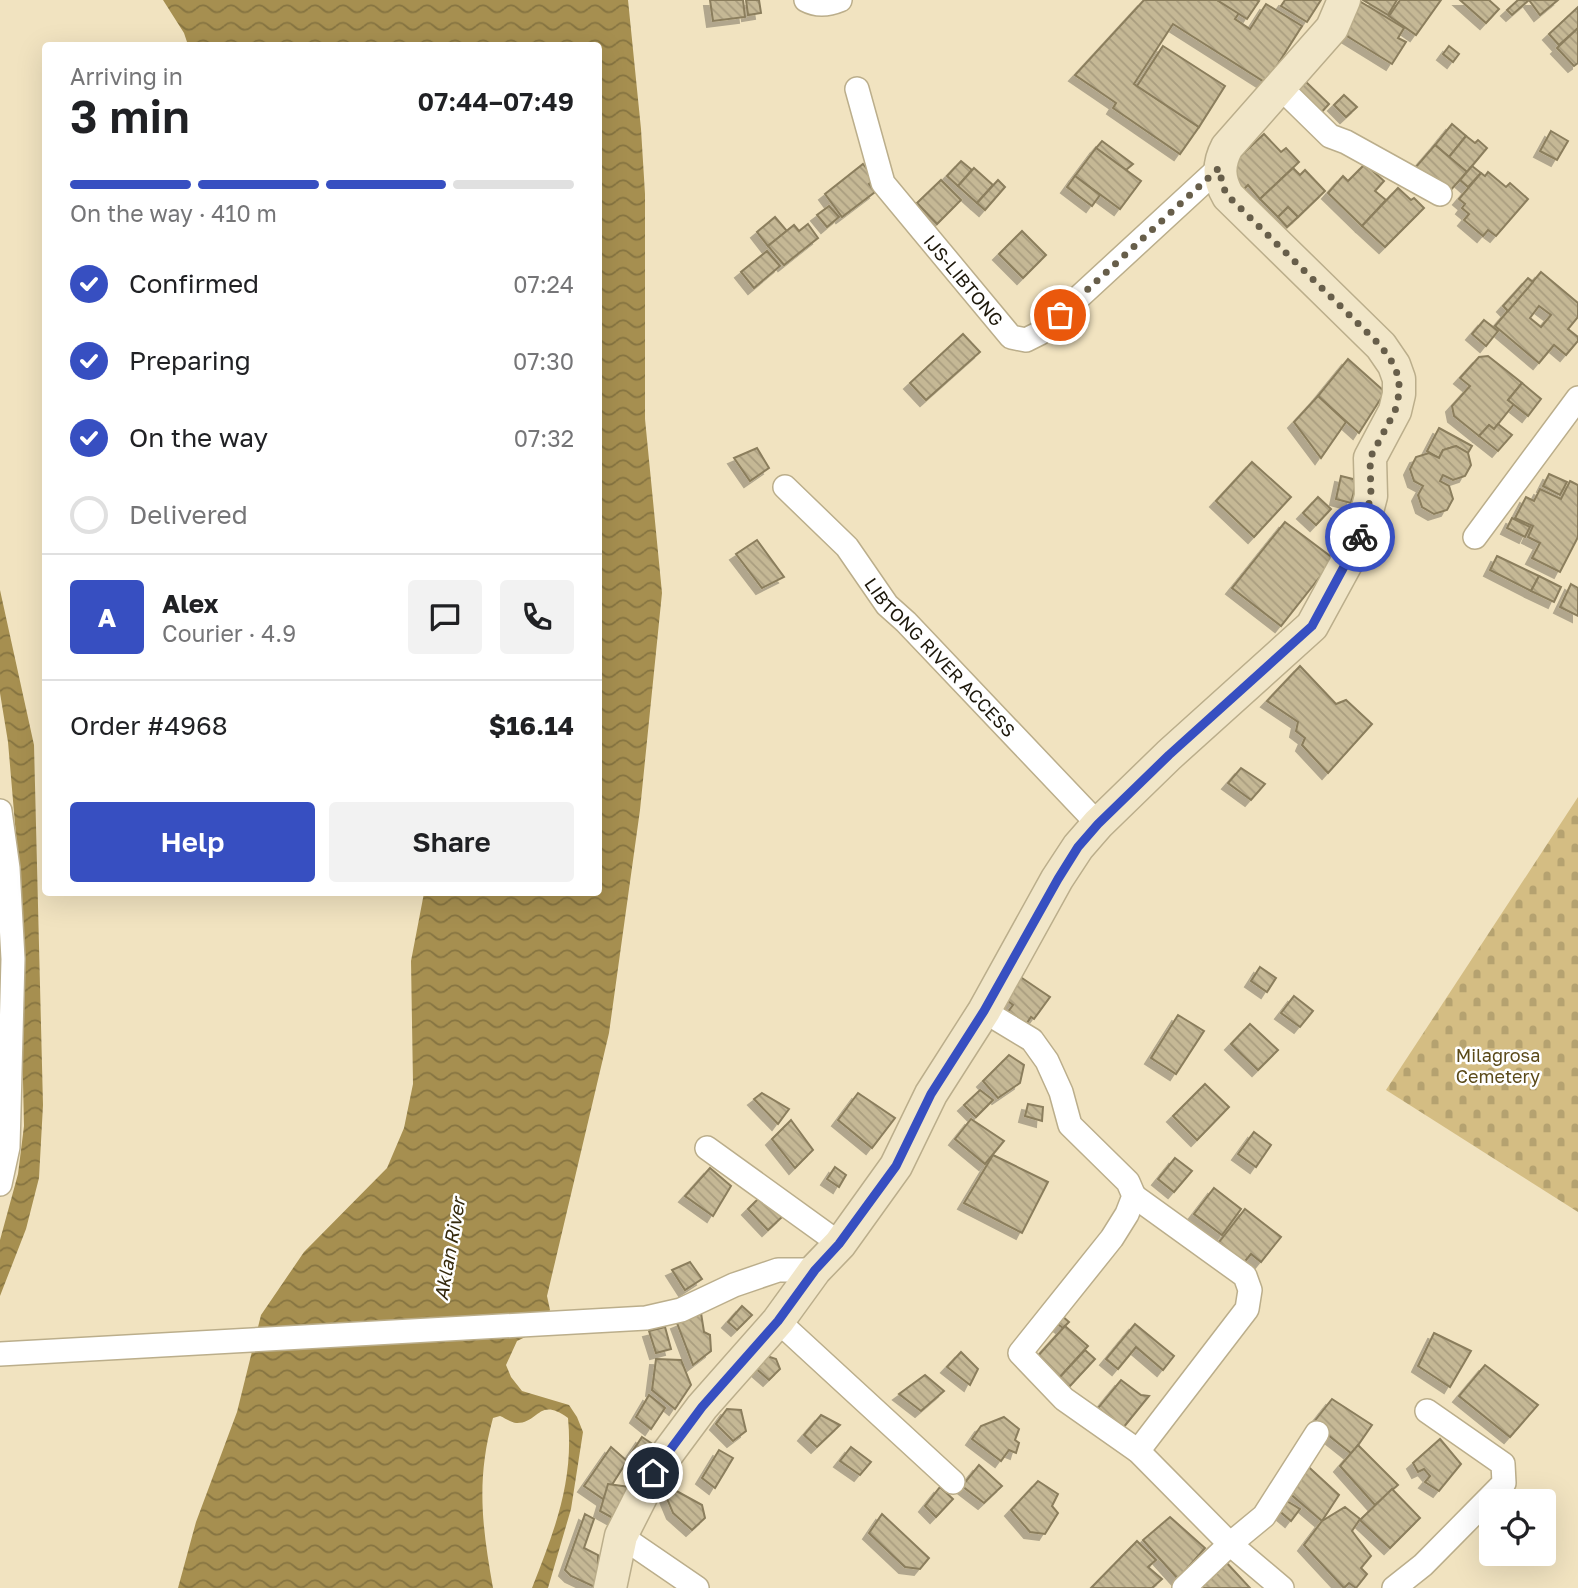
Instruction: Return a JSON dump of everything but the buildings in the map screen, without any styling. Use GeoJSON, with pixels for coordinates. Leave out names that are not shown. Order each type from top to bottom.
{"type":"FeatureCollection","features":[{"type":"Feature","properties":{"kind":"street"},"geometry":{"type":"LineString","coordinates":[[806,0],[828,5],[840,0]]}},
{"type":"Feature","properties":{"kind":"street"},"geometry":{"type":"LineString","coordinates":[[610,1588],[621,1536],[653,1473],[702,1407],[778,1321],[815,1270],[839,1244],[896,1166],[931,1094],[984,1011],[1078,847],[1169,755],[1312,626],[1360,538],[1371,496],[1370,458],[1395,411],[1399,379],[1389,355],[1228,196],[1219,168],[1227,147],[1332,28],[1344,0]]}},
{"type":"Feature","properties":{"kind":"street"},"geometry":{"type":"LineString","coordinates":[[1281,88],[1330,136],[1346,142],[1440,194]]}},
{"type":"Feature","properties":{"kind":"street","name":"IJS-LIBTONG"},"geometry":{"type":"LineString","coordinates":[[857,89],[883,183],[1012,337],[1026,340],[1040,333],[1219,168]]}},
{"type":"Feature","properties":{"kind":"street"},"geometry":{"type":"LineString","coordinates":[[1475,537],[1578,398]]}},
{"type":"Feature","properties":{"kind":"street","name":"LIBTONG RIVER ACCESS"},"geometry":{"type":"LineString","coordinates":[[785,487],[847,547],[887,605],[1098,824]]}},
{"type":"Feature","properties":{"kind":"street"},"geometry":{"type":"LineString","coordinates":[[0,811],[8,868],[13,959],[8,1147],[0,1184]]}},
{"type":"Feature","properties":{"kind":"street"},"geometry":{"type":"LineString","coordinates":[[984,1011],[1032,1040],[1047,1061],[1061,1092],[1070,1125],[1128,1182],[1135,1196],[1245,1276],[1250,1290],[1247,1309],[1138,1451]]}},
{"type":"Feature","properties":{"kind":"street"},"geometry":{"type":"LineString","coordinates":[[707,1148],[839,1244]]}},
{"type":"Feature","properties":{"kind":"street"},"geometry":{"type":"LineString","coordinates":[[1135,1196],[1112,1238],[1020,1353],[1064,1399],[1138,1451],[1230,1544],[1282,1588]]}},
{"type":"Feature","properties":{"kind":"street"},"geometry":{"type":"LineString","coordinates":[[0,1354],[646,1318],[681,1310],[734,1284],[778,1270],[815,1270]]}},
{"type":"Feature","properties":{"kind":"street"},"geometry":{"type":"LineString","coordinates":[[778,1321],[953,1482]]}},
{"type":"Feature","properties":{"kind":"street"},"geometry":{"type":"LineString","coordinates":[[1394,1588],[1423,1565],[1504,1483],[1503,1464],[1427,1411]]}},
{"type":"Feature","properties":{"kind":"street"},"geometry":{"type":"LineString","coordinates":[[1184,1588],[1264,1516],[1317,1433]]}},
{"type":"Feature","properties":{"kind":"street"},"geometry":{"type":"LineString","coordinates":[[621,1536],[697,1588]]}},
{"type":"Feature","properties":{"kind":"green space","name":"Milagrosa Cemetery"},"geometry":{"type":"Polygon","coordinates":[[[1578,797],[1578,1212],[1386,1090],[1578,797]]]}},
{"type":"Feature","properties":{"kind":"water","name":"Aklan River"},"geometry":{"type":"Polygon","coordinates":[[[163,0],[628,0],[645,194],[645,419],[662,593],[640,810],[609,1033],[547,1296],[550,1310],[542,1329],[517,1341],[506,1365],[522,1391],[569,1405],[583,1432],[571,1509],[548,1588],[532,1588],[561,1505],[569,1441],[568,1418],[550,1410],[544,1410],[524,1422],[516,1423],[500,1416],[493,1418],[484,1462],[482,1503],[493,1588],[178,1588],[196,1522],[237,1412],[261,1315],[304,1252],[387,1168],[404,1128],[413,1084],[411,961],[423,896],[602,896],[602,42],[187,42],[163,0]]]}},
{"type":"Feature","properties":{"kind":"water"},"geometry":{"type":"Polygon","coordinates":[[[0,590],[34,745],[43,1105],[39,1178],[26,1229],[0,1296],[0,1240],[18,1174],[24,1126],[18,859],[8,742],[0,693],[0,590]]]}},
{"type":"Feature","properties":{"kind":"way so far"},"geometry":{"type":"LineString","coordinates":[[1060,315],[1219,168],[1228,196],[1381,346],[1394,365],[1399,379],[1399,394],[1395,411],[1370,458],[1371,496],[1360,537]]}},
{"type":"Feature","properties":{"kind":"route"},"geometry":{"type":"LineString","coordinates":[[653,1473],[702,1407],[778,1321],[815,1270],[839,1244],[896,1166],[931,1094],[1016,958],[1035,919],[1078,847],[1169,755],[1312,626],[1360,537]]}}]}
